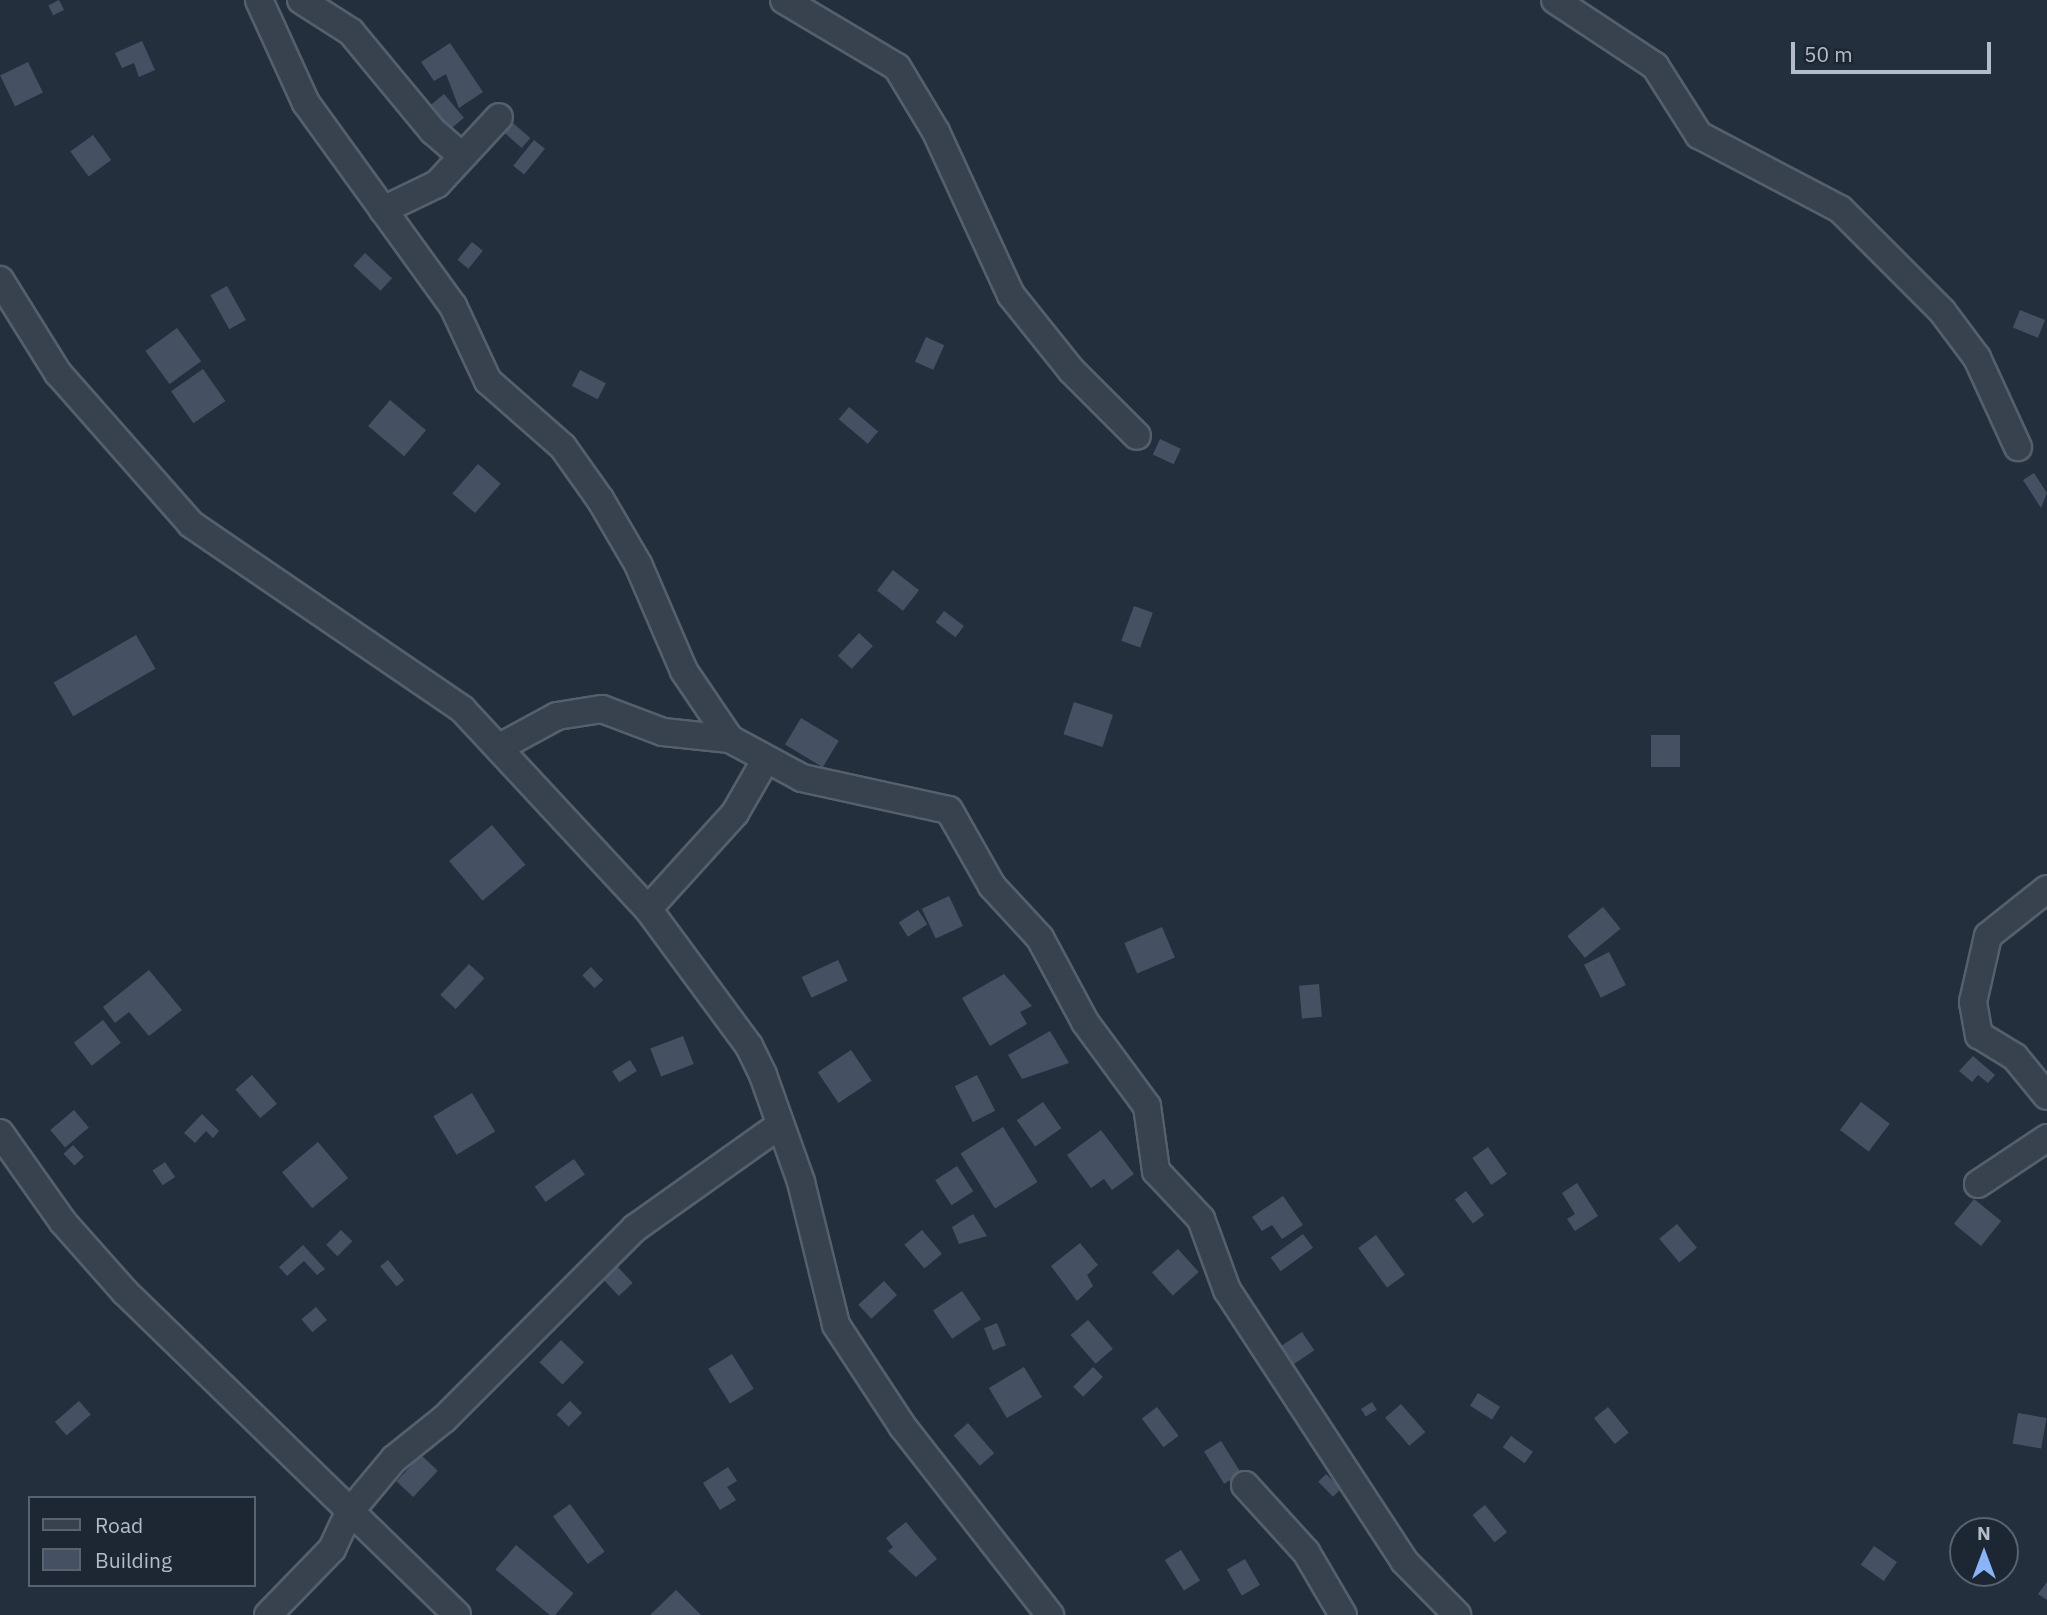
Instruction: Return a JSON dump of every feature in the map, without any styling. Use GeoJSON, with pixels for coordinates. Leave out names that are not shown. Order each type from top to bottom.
{"type":"FeatureCollection","features":[{"type":"Feature","properties":{"kind":"street"},"geometry":{"type":"LineString","coordinates":[[259,0],[306,103],[453,306],[488,381],[563,447],[600,499],[638,564],[684,671],[730,739]]}},
{"type":"Feature","properties":{"kind":"street"},"geometry":{"type":"LineString","coordinates":[[301,0],[351,32],[433,131],[462,156]]}},
{"type":"Feature","properties":{"kind":"street"},"geometry":{"type":"LineString","coordinates":[[784,0],[897,67],[924,108],[1011,295],[1071,370],[1137,436]]}},
{"type":"Feature","properties":{"kind":"street"},"geometry":{"type":"LineString","coordinates":[[1555,0],[1655,66],[1699,135],[1840,209],[1942,311],[1977,358],[2018,447]]}},
{"type":"Feature","properties":{"kind":"street"},"geometry":{"type":"LineString","coordinates":[[383,211],[437,184],[499,117]]}},
{"type":"Feature","properties":{"kind":"street"},"geometry":{"type":"LineString","coordinates":[[0,280],[58,373],[191,524],[394,658],[462,709],[500,747],[524,781],[648,909],[749,1046],[801,1182],[836,1325],[903,1427],[1050,1615]]}},
{"type":"Feature","properties":{"kind":"street"},"geometry":{"type":"LineString","coordinates":[[500,747],[556,716],[589,709],[628,716],[671,734],[730,739],[802,778],[933,802],[957,817],[992,886],[1040,938],[1085,1022],[1147,1106],[1159,1178],[1201,1219],[1227,1290],[1404,1561],[1457,1615]]}},
{"type":"Feature","properties":{"kind":"street"},"geometry":{"type":"LineString","coordinates":[[648,909],[735,813],[766,759]]}},
{"type":"Feature","properties":{"kind":"street"},"geometry":{"type":"LineString","coordinates":[[2047,889],[1988,936],[1973,1002],[1979,1035],[2015,1056],[2047,1096]]}},
{"type":"Feature","properties":{"kind":"street"},"geometry":{"type":"LineString","coordinates":[[268,1615],[331,1549],[348,1514],[394,1459],[444,1419],[635,1228],[780,1125]]}},
{"type":"Feature","properties":{"kind":"street"},"geometry":{"type":"LineString","coordinates":[[0,1133],[63,1222],[125,1292],[348,1514],[457,1615]]}},
{"type":"Feature","properties":{"kind":"street"},"geometry":{"type":"LineString","coordinates":[[1978,1184],[2047,1138]]}},
{"type":"Feature","properties":{"kind":"street"},"geometry":{"type":"LineString","coordinates":[[1245,1485],[1306,1552],[1343,1615]]}},
{"type":"Feature","properties":{"kind":"building"},"geometry":{"type":"Polygon","coordinates":[[[59,0],[64,10],[53,15],[48,5],[59,0]]]}},
{"type":"Feature","properties":{"kind":"building"},"geometry":{"type":"Polygon","coordinates":[[[142,41],[155,70],[139,77],[134,63],[122,68],[115,53],[142,41]]]}},
{"type":"Feature","properties":{"kind":"building"},"geometry":{"type":"Polygon","coordinates":[[[450,43],[483,92],[459,108],[446,74],[434,81],[421,62],[450,43]]]}},
{"type":"Feature","properties":{"kind":"building"},"geometry":{"type":"Polygon","coordinates":[[[28,62],[43,93],[15,106],[0,76],[28,62]]]}},
{"type":"Feature","properties":{"kind":"building"},"geometry":{"type":"Polygon","coordinates":[[[444,94],[464,118],[449,131],[429,107],[444,94]]]}},
{"type":"Feature","properties":{"kind":"building"},"geometry":{"type":"Polygon","coordinates":[[[513,123],[530,138],[522,148],[504,133],[513,123]]]}},
{"type":"Feature","properties":{"kind":"building"},"geometry":{"type":"Polygon","coordinates":[[[93,135],[111,160],[89,177],[70,151],[93,135]]]}},
{"type":"Feature","properties":{"kind":"building"},"geometry":{"type":"Polygon","coordinates":[[[534,140],[545,149],[524,174],[513,166],[534,140]]]}},
{"type":"Feature","properties":{"kind":"building"},"geometry":{"type":"Polygon","coordinates":[[[472,242],[483,251],[468,269],[458,260],[472,242]]]}},
{"type":"Feature","properties":{"kind":"building"},"geometry":{"type":"Polygon","coordinates":[[[365,253],[392,278],[380,291],[353,265],[365,253]]]}},
{"type":"Feature","properties":{"kind":"building"},"geometry":{"type":"Polygon","coordinates":[[[227,286],[246,320],[229,329],[210,295],[227,286]]]}},
{"type":"Feature","properties":{"kind":"building"},"geometry":{"type":"Polygon","coordinates":[[[2020,310],[2045,320],[2038,338],[2013,328],[2020,310]]]}},
{"type":"Feature","properties":{"kind":"building"},"geometry":{"type":"Polygon","coordinates":[[[177,328],[201,361],[170,384],[145,351],[177,328]]]}},
{"type":"Feature","properties":{"kind":"building"},"geometry":{"type":"Polygon","coordinates":[[[926,337],[944,345],[933,370],[915,362],[926,337]]]}},
{"type":"Feature","properties":{"kind":"building"},"geometry":{"type":"Polygon","coordinates":[[[203,369],[225,401],[193,423],[171,391],[203,369]]]}},
{"type":"Feature","properties":{"kind":"building"},"geometry":{"type":"Polygon","coordinates":[[[580,370],[606,383],[598,399],[572,386],[580,370]]]}},
{"type":"Feature","properties":{"kind":"building"},"geometry":{"type":"Polygon","coordinates":[[[390,400],[426,430],[404,456],[368,426],[390,400]]]}},
{"type":"Feature","properties":{"kind":"building"},"geometry":{"type":"Polygon","coordinates":[[[849,407],[878,431],[868,444],[839,419],[849,407]]]}},
{"type":"Feature","properties":{"kind":"building"},"geometry":{"type":"Polygon","coordinates":[[[1160,439],[1181,449],[1174,464],[1153,454],[1160,439]]]}},
{"type":"Feature","properties":{"kind":"building"},"geometry":{"type":"Polygon","coordinates":[[[478,464],[501,484],[475,513],[452,493],[478,464]]]}},
{"type":"Feature","properties":{"kind":"building"},"geometry":{"type":"Polygon","coordinates":[[[2034,473],[2047,493],[2041,508],[2023,480],[2034,473]]]}},
{"type":"Feature","properties":{"kind":"building"},"geometry":{"type":"Polygon","coordinates":[[[893,570],[919,590],[903,611],[877,590],[893,570]]]}},
{"type":"Feature","properties":{"kind":"building"},"geometry":{"type":"Polygon","coordinates":[[[1134,606],[1153,613],[1140,648],[1121,641],[1134,606]]]}},
{"type":"Feature","properties":{"kind":"building"},"geometry":{"type":"Polygon","coordinates":[[[944,611],[964,626],[956,637],[936,622],[944,611]]]}},
{"type":"Feature","properties":{"kind":"building"},"geometry":{"type":"Polygon","coordinates":[[[859,633],[873,646],[852,669],[838,656],[859,633]]]}},
{"type":"Feature","properties":{"kind":"building"},"geometry":{"type":"Polygon","coordinates":[[[136,635],[156,669],[73,716],[54,682],[136,635]]]}},
{"type":"Feature","properties":{"kind":"building"},"geometry":{"type":"Polygon","coordinates":[[[1074,702],[1113,715],[1102,747],[1063,734],[1074,702]]]}},
{"type":"Feature","properties":{"kind":"building"},"geometry":{"type":"Polygon","coordinates":[[[801,718],[839,741],[823,767],[785,745],[801,718]]]}},
{"type":"Feature","properties":{"kind":"building"},"geometry":{"type":"Polygon","coordinates":[[[1651,735],[1680,735],[1680,767],[1651,767],[1651,735]]]}},
{"type":"Feature","properties":{"kind":"building"},"geometry":{"type":"Polygon","coordinates":[[[492,825],[525,865],[483,901],[449,861],[492,825]]]}},
{"type":"Feature","properties":{"kind":"building"},"geometry":{"type":"Polygon","coordinates":[[[949,896],[963,926],[936,939],[922,909],[949,896]]]}},
{"type":"Feature","properties":{"kind":"building"},"geometry":{"type":"Polygon","coordinates":[[[1603,907],[1621,929],[1585,958],[1567,936],[1603,907]]]}},
{"type":"Feature","properties":{"kind":"building"},"geometry":{"type":"Polygon","coordinates":[[[918,910],[927,924],[908,937],[899,923],[918,910]]]}},
{"type":"Feature","properties":{"kind":"building"},"geometry":{"type":"Polygon","coordinates":[[[1162,927],[1175,957],[1137,973],[1124,943],[1162,927]]]}},
{"type":"Feature","properties":{"kind":"building"},"geometry":{"type":"Polygon","coordinates":[[[1609,952],[1626,985],[1601,998],[1584,965],[1609,952]]]}},
{"type":"Feature","properties":{"kind":"building"},"geometry":{"type":"Polygon","coordinates":[[[838,960],[848,981],[811,998],[802,977],[838,960]]]}},
{"type":"Feature","properties":{"kind":"building"},"geometry":{"type":"Polygon","coordinates":[[[469,964],[484,978],[456,1009],[440,995],[469,964]]]}},
{"type":"Feature","properties":{"kind":"building"},"geometry":{"type":"Polygon","coordinates":[[[591,967],[603,980],[594,988],[582,975],[591,967]]]}},
{"type":"Feature","properties":{"kind":"building"},"geometry":{"type":"Polygon","coordinates":[[[149,970],[182,1010],[149,1036],[129,1012],[115,1023],[103,1007],[149,970]]]}},
{"type":"Feature","properties":{"kind":"building"},"geometry":{"type":"Polygon","coordinates":[[[1004,974],[1032,1006],[1020,1012],[1027,1024],[990,1046],[962,998],[1004,974]]]}},
{"type":"Feature","properties":{"kind":"building"},"geometry":{"type":"Polygon","coordinates":[[[1319,984],[1322,1017],[1302,1019],[1299,986],[1319,984]]]}},
{"type":"Feature","properties":{"kind":"building"},"geometry":{"type":"Polygon","coordinates":[[[103,1020],[121,1043],[92,1066],[74,1043],[103,1020]]]}},
{"type":"Feature","properties":{"kind":"building"},"geometry":{"type":"Polygon","coordinates":[[[1050,1031],[1069,1063],[1022,1079],[1008,1055],[1050,1031]]]}},
{"type":"Feature","properties":{"kind":"building"},"geometry":{"type":"Polygon","coordinates":[[[683,1036],[694,1064],[661,1077],[650,1049],[683,1036]]]}},
{"type":"Feature","properties":{"kind":"building"},"geometry":{"type":"Polygon","coordinates":[[[851,1050],[872,1081],[839,1103],[818,1072],[851,1050]]]}},
{"type":"Feature","properties":{"kind":"building"},"geometry":{"type":"Polygon","coordinates":[[[1973,1056],[1995,1075],[1988,1083],[1978,1075],[1972,1082],[1959,1071],[1973,1056]]]}},
{"type":"Feature","properties":{"kind":"building"},"geometry":{"type":"Polygon","coordinates":[[[630,1060],[637,1071],[619,1082],[612,1071],[630,1060]]]}},
{"type":"Feature","properties":{"kind":"building"},"geometry":{"type":"Polygon","coordinates":[[[252,1075],[277,1104],[260,1118],[235,1089],[252,1075]]]}},
{"type":"Feature","properties":{"kind":"building"},"geometry":{"type":"Polygon","coordinates":[[[977,1075],[995,1111],[973,1122],[955,1086],[977,1075]]]}},
{"type":"Feature","properties":{"kind":"building"},"geometry":{"type":"Polygon","coordinates":[[[472,1093],[495,1132],[457,1155],[433,1116],[472,1093]]]}},
{"type":"Feature","properties":{"kind":"building"},"geometry":{"type":"Polygon","coordinates":[[[1043,1102],[1061,1128],[1035,1147],[1017,1120],[1043,1102]]]}},
{"type":"Feature","properties":{"kind":"building"},"geometry":{"type":"Polygon","coordinates":[[[1861,1102],[1890,1124],[1869,1152],[1840,1130],[1861,1102]]]}},
{"type":"Feature","properties":{"kind":"building"},"geometry":{"type":"Polygon","coordinates":[[[74,1110],[89,1128],[65,1148],[50,1130],[74,1110]]]}},
{"type":"Feature","properties":{"kind":"building"},"geometry":{"type":"Polygon","coordinates":[[[202,1114],[219,1131],[213,1138],[206,1131],[195,1143],[184,1133],[202,1114]]]}},
{"type":"Feature","properties":{"kind":"building"},"geometry":{"type":"Polygon","coordinates":[[[1003,1127],[1037,1182],[995,1209],[961,1153],[1003,1127]]]}},
{"type":"Feature","properties":{"kind":"building"},"geometry":{"type":"Polygon","coordinates":[[[1101,1130],[1134,1174],[1112,1190],[1104,1179],[1091,1188],[1067,1155],[1101,1130]]]}},
{"type":"Feature","properties":{"kind":"building"},"geometry":{"type":"Polygon","coordinates":[[[318,1142],[348,1178],[312,1208],[282,1172],[318,1142]]]}},
{"type":"Feature","properties":{"kind":"building"},"geometry":{"type":"Polygon","coordinates":[[[73,1145],[84,1157],[74,1166],[63,1154],[73,1145]]]}},
{"type":"Feature","properties":{"kind":"building"},"geometry":{"type":"Polygon","coordinates":[[[1488,1147],[1507,1174],[1491,1185],[1472,1158],[1488,1147]]]}},
{"type":"Feature","properties":{"kind":"building"},"geometry":{"type":"Polygon","coordinates":[[[574,1159],[585,1175],[546,1202],[535,1187],[574,1159]]]}},
{"type":"Feature","properties":{"kind":"building"},"geometry":{"type":"Polygon","coordinates":[[[165,1162],[175,1177],[163,1185],[153,1170],[165,1162]]]}},
{"type":"Feature","properties":{"kind":"building"},"geometry":{"type":"Polygon","coordinates":[[[957,1166],[973,1191],[952,1205],[935,1180],[957,1166]]]}},
{"type":"Feature","properties":{"kind":"building"},"geometry":{"type":"Polygon","coordinates":[[[1577,1183],[1598,1216],[1575,1231],[1567,1219],[1575,1214],[1562,1193],[1577,1183]]]}},
{"type":"Feature","properties":{"kind":"building"},"geometry":{"type":"Polygon","coordinates":[[[1466,1191],[1484,1215],[1473,1223],[1455,1199],[1466,1191]]]}},
{"type":"Feature","properties":{"kind":"building"},"geometry":{"type":"Polygon","coordinates":[[[1283,1196],[1303,1225],[1282,1239],[1272,1225],[1262,1231],[1252,1217],[1283,1196]]]}},
{"type":"Feature","properties":{"kind":"building"},"geometry":{"type":"Polygon","coordinates":[[[1974,1199],[2001,1221],[1981,1246],[1954,1224],[1974,1199]]]}},
{"type":"Feature","properties":{"kind":"building"},"geometry":{"type":"Polygon","coordinates":[[[973,1214],[987,1236],[959,1244],[952,1227],[973,1214]]]}},
{"type":"Feature","properties":{"kind":"building"},"geometry":{"type":"Polygon","coordinates":[[[1677,1224],[1697,1248],[1679,1263],[1659,1239],[1677,1224]]]}},
{"type":"Feature","properties":{"kind":"building"},"geometry":{"type":"Polygon","coordinates":[[[341,1230],[352,1241],[337,1256],[326,1245],[341,1230]]]}},
{"type":"Feature","properties":{"kind":"building"},"geometry":{"type":"Polygon","coordinates":[[[922,1230],[942,1254],[924,1269],[904,1245],[922,1230]]]}},
{"type":"Feature","properties":{"kind":"building"},"geometry":{"type":"Polygon","coordinates":[[[1303,1234],[1313,1248],[1281,1271],[1271,1258],[1303,1234]]]}},
{"type":"Feature","properties":{"kind":"building"},"geometry":{"type":"Polygon","coordinates":[[[1376,1235],[1405,1275],[1387,1288],[1358,1248],[1376,1235]]]}},
{"type":"Feature","properties":{"kind":"building"},"geometry":{"type":"Polygon","coordinates":[[[1080,1243],[1098,1265],[1087,1275],[1093,1286],[1077,1301],[1051,1266],[1080,1243]]]}},
{"type":"Feature","properties":{"kind":"building"},"geometry":{"type":"Polygon","coordinates":[[[303,1245],[325,1269],[317,1275],[304,1261],[287,1276],[279,1267],[303,1245]]]}},
{"type":"Feature","properties":{"kind":"building"},"geometry":{"type":"Polygon","coordinates":[[[1178,1249],[1199,1272],[1173,1295],[1152,1272],[1178,1249]]]}},
{"type":"Feature","properties":{"kind":"building"},"geometry":{"type":"Polygon","coordinates":[[[388,1260],[404,1280],[397,1286],[380,1266],[388,1260]]]}},
{"type":"Feature","properties":{"kind":"building"},"geometry":{"type":"Polygon","coordinates":[[[615,1264],[633,1283],[619,1296],[601,1277],[615,1264]]]}},
{"type":"Feature","properties":{"kind":"building"},"geometry":{"type":"Polygon","coordinates":[[[884,1281],[897,1295],[871,1319],[858,1305],[884,1281]]]}},
{"type":"Feature","properties":{"kind":"building"},"geometry":{"type":"Polygon","coordinates":[[[962,1291],[981,1319],[952,1339],[933,1311],[962,1291]]]}},
{"type":"Feature","properties":{"kind":"building"},"geometry":{"type":"Polygon","coordinates":[[[316,1307],[327,1320],[312,1332],[301,1319],[316,1307]]]}},
{"type":"Feature","properties":{"kind":"building"},"geometry":{"type":"Polygon","coordinates":[[[1088,1320],[1113,1349],[1096,1364],[1071,1335],[1088,1320]]]}},
{"type":"Feature","properties":{"kind":"building"},"geometry":{"type":"Polygon","coordinates":[[[997,1323],[1006,1345],[993,1350],[984,1328],[997,1323]]]}},
{"type":"Feature","properties":{"kind":"building"},"geometry":{"type":"Polygon","coordinates":[[[1302,1332],[1314,1350],[1283,1371],[1270,1353],[1302,1332]]]}},
{"type":"Feature","properties":{"kind":"building"},"geometry":{"type":"Polygon","coordinates":[[[561,1340],[584,1362],[562,1385],[539,1362],[561,1340]]]}},
{"type":"Feature","properties":{"kind":"building"},"geometry":{"type":"Polygon","coordinates":[[[732,1354],[754,1389],[730,1404],[708,1369],[732,1354]]]}},
{"type":"Feature","properties":{"kind":"building"},"geometry":{"type":"Polygon","coordinates":[[[1024,1367],[1042,1397],[1007,1418],[989,1388],[1024,1367]]]}},
{"type":"Feature","properties":{"kind":"building"},"geometry":{"type":"Polygon","coordinates":[[[1093,1367],[1103,1377],[1083,1397],[1073,1387],[1093,1367]]]}},
{"type":"Feature","properties":{"kind":"building"},"geometry":{"type":"Polygon","coordinates":[[[1478,1393],[1500,1407],[1492,1419],[1470,1406],[1478,1393]]]}},
{"type":"Feature","properties":{"kind":"building"},"geometry":{"type":"Polygon","coordinates":[[[79,1401],[91,1415],[67,1436],[55,1422],[79,1401]]]}},
{"type":"Feature","properties":{"kind":"building"},"geometry":{"type":"Polygon","coordinates":[[[570,1401],[582,1413],[569,1426],[557,1414],[570,1401]]]}},
{"type":"Feature","properties":{"kind":"building"},"geometry":{"type":"Polygon","coordinates":[[[1372,1402],[1377,1410],[1366,1417],[1361,1409],[1372,1402]]]}},
{"type":"Feature","properties":{"kind":"building"},"geometry":{"type":"Polygon","coordinates":[[[1401,1404],[1425,1432],[1409,1446],[1385,1418],[1401,1404]]]}},
{"type":"Feature","properties":{"kind":"building"},"geometry":{"type":"Polygon","coordinates":[[[1157,1407],[1179,1436],[1163,1447],[1142,1418],[1157,1407]]]}},
{"type":"Feature","properties":{"kind":"building"},"geometry":{"type":"Polygon","coordinates":[[[1608,1407],[1629,1433],[1615,1444],[1594,1418],[1608,1407]]]}},
{"type":"Feature","properties":{"kind":"building"},"geometry":{"type":"Polygon","coordinates":[[[2018,1413],[2047,1418],[2041,1449],[2013,1444],[2018,1413]]]}},
{"type":"Feature","properties":{"kind":"building"},"geometry":{"type":"Polygon","coordinates":[[[968,1423],[994,1453],[980,1466],[954,1435],[968,1423]]]}},
{"type":"Feature","properties":{"kind":"building"},"geometry":{"type":"Polygon","coordinates":[[[1511,1436],[1533,1452],[1525,1463],[1503,1447],[1511,1436]]]}},
{"type":"Feature","properties":{"kind":"building"},"geometry":{"type":"Polygon","coordinates":[[[1221,1441],[1241,1473],[1224,1484],[1204,1452],[1221,1441]]]}},
{"type":"Feature","properties":{"kind":"building"},"geometry":{"type":"Polygon","coordinates":[[[421,1455],[438,1471],[413,1497],[396,1481],[421,1455]]]}},
{"type":"Feature","properties":{"kind":"building"},"geometry":{"type":"Polygon","coordinates":[[[728,1467],[737,1481],[727,1487],[736,1500],[720,1510],[703,1483],[728,1467]]]}},
{"type":"Feature","properties":{"kind":"building"},"geometry":{"type":"Polygon","coordinates":[[[1326,1474],[1341,1489],[1333,1497],[1318,1482],[1326,1474]]]}},
{"type":"Feature","properties":{"kind":"building"},"geometry":{"type":"Polygon","coordinates":[[[570,1504],[605,1552],[588,1564],[553,1516],[570,1504]]]}},
{"type":"Feature","properties":{"kind":"building"},"geometry":{"type":"Polygon","coordinates":[[[1485,1505],[1507,1532],[1495,1542],[1473,1515],[1485,1505]]]}},
{"type":"Feature","properties":{"kind":"building"},"geometry":{"type":"Polygon","coordinates":[[[906,1522],[937,1559],[916,1577],[888,1551],[893,1547],[886,1538],[906,1522]]]}},
{"type":"Feature","properties":{"kind":"building"},"geometry":{"type":"Polygon","coordinates":[[[516,1545],[573,1593],[555,1615],[550,1615],[495,1570],[516,1545]]]}},
{"type":"Feature","properties":{"kind":"building"},"geometry":{"type":"Polygon","coordinates":[[[1874,1546],[1897,1562],[1884,1581],[1861,1565],[1874,1546]]]}},
{"type":"Feature","properties":{"kind":"building"},"geometry":{"type":"Polygon","coordinates":[[[1181,1550],[1200,1581],[1184,1591],[1165,1560],[1181,1550]]]}},
{"type":"Feature","properties":{"kind":"building"},"geometry":{"type":"Polygon","coordinates":[[[1245,1559],[1260,1585],[1242,1595],[1227,1570],[1245,1559]]]}},
{"type":"Feature","properties":{"kind":"building"},"geometry":{"type":"Polygon","coordinates":[[[2047,1582],[2047,1600],[2038,1594],[2047,1582]]]}},
{"type":"Feature","properties":{"kind":"building"},"geometry":{"type":"Polygon","coordinates":[[[676,1590],[701,1615],[650,1615],[676,1590]]]}}]}
